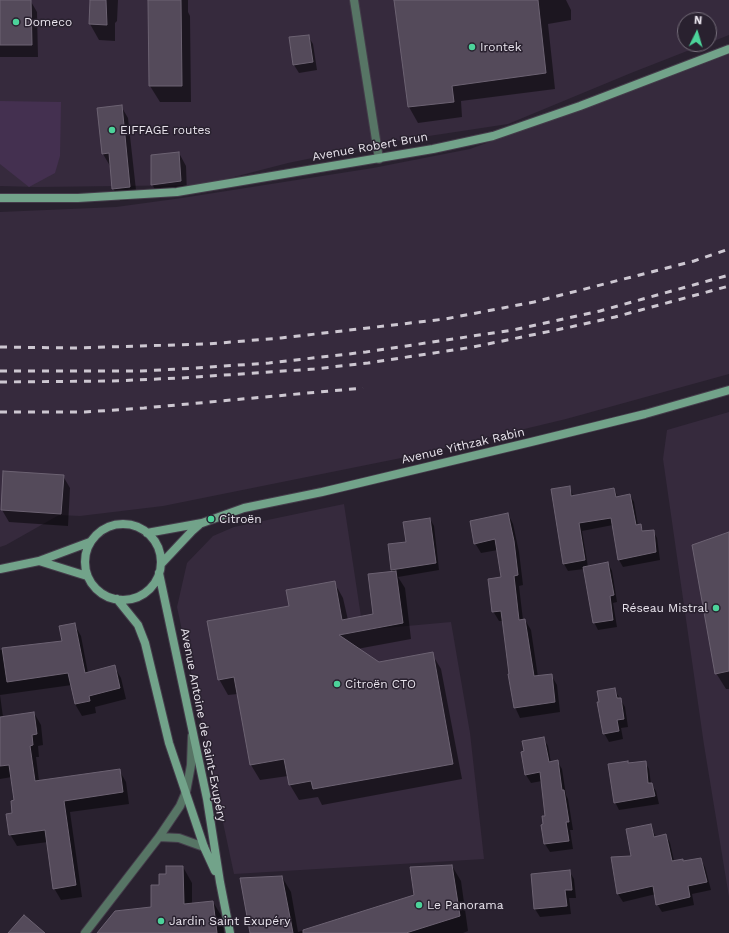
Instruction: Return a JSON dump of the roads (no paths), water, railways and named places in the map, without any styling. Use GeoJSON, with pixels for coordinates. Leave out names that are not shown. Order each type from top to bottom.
{"type":"FeatureCollection","features":[{"type":"Feature","properties":{"kind":"street"},"geometry":{"type":"LineString","coordinates":[[354,0],[379,159]]}},
{"type":"Feature","properties":{"kind":"street","name":"Avenue Robert Brun"},"geometry":{"type":"LineString","coordinates":[[0,198],[78,198],[177,192],[433,149],[493,136],[580,106],[729,49]]}},
{"type":"Feature","properties":{"kind":"street","name":"Avenue Yithzak Rabin"},"geometry":{"type":"LineString","coordinates":[[147,532],[202,523],[244,508],[322,492],[531,442],[645,414],[729,390]]}},
{"type":"Feature","properties":{"kind":"street","name":"Avenue Yithzak Rabin"},"geometry":{"type":"LineString","coordinates":[[161,564],[192,531],[202,523]]}},
{"type":"Feature","properties":{"kind":"street"},"geometry":{"type":"LineString","coordinates":[[123,524],[136,526],[147,532],[155,541],[160,552],[161,564],[159,573],[153,585],[143,594],[130,599],[117,600],[104,596],[94,587],[87,576],[84,564],[90,542],[99,532],[110,526],[123,524]]}},
{"type":"Feature","properties":{"kind":"street"},"geometry":{"type":"LineString","coordinates":[[0,569],[39,561],[90,542]]}},
{"type":"Feature","properties":{"kind":"street"},"geometry":{"type":"LineString","coordinates":[[39,561],[87,576]]}},
{"type":"Feature","properties":{"kind":"street","name":"Avenue Antoine de Saint-Exupéry"},"geometry":{"type":"LineString","coordinates":[[159,573],[207,798],[220,882],[230,933]]}},
{"type":"Feature","properties":{"kind":"street","name":"Avenue Antoine de Saint-Exupéry"},"geometry":{"type":"LineString","coordinates":[[117,600],[138,625],[145,642],[169,743],[204,847],[220,882]]}},
{"type":"Feature","properties":{"kind":"street"},"geometry":{"type":"LineString","coordinates":[[85,933],[159,838],[180,806],[186,792],[191,765],[192,733]]}},
{"type":"Feature","properties":{"kind":"street"},"geometry":{"type":"LineString","coordinates":[[159,838],[179,838],[204,847]]}},
{"type":"Feature","properties":{"kind":"railway"},"geometry":{"type":"LineString","coordinates":[[0,347],[73,348],[207,344],[281,338],[445,319],[534,302],[694,261],[729,249]]}},
{"type":"Feature","properties":{"kind":"railway"},"geometry":{"type":"LineString","coordinates":[[0,371],[141,371],[180,369],[269,363],[366,352],[513,330],[600,311],[729,275]]}},
{"type":"Feature","properties":{"kind":"railway"},"geometry":{"type":"LineString","coordinates":[[0,382],[112,381],[181,378],[314,369],[368,363],[473,347],[566,328],[615,317],[729,286]]}},
{"type":"Feature","properties":{"kind":"railway"},"geometry":{"type":"LineString","coordinates":[[0,412],[85,412],[363,388]]}},
{"type":"Feature","properties":{"kind":"place","name":"Domeco"},"geometry":{"type":"Point","coordinates":[16,22]}},
{"type":"Feature","properties":{"kind":"place","name":"Irontek"},"geometry":{"type":"Point","coordinates":[472,47]}},
{"type":"Feature","properties":{"kind":"place","name":"EIFFAGE routes"},"geometry":{"type":"Point","coordinates":[112,130]}},
{"type":"Feature","properties":{"kind":"place","name":"Citroën"},"geometry":{"type":"Point","coordinates":[211,519]}},
{"type":"Feature","properties":{"kind":"place","name":"Réseau Mistral"},"geometry":{"type":"Point","coordinates":[716,608]}},
{"type":"Feature","properties":{"kind":"place","name":"Citroën CTO"},"geometry":{"type":"Point","coordinates":[337,684]}},
{"type":"Feature","properties":{"kind":"place","name":"Le Panorama"},"geometry":{"type":"Point","coordinates":[419,905]}},
{"type":"Feature","properties":{"kind":"place","name":"Jardin Saint Exupéry"},"geometry":{"type":"Point","coordinates":[161,921]}}]}
